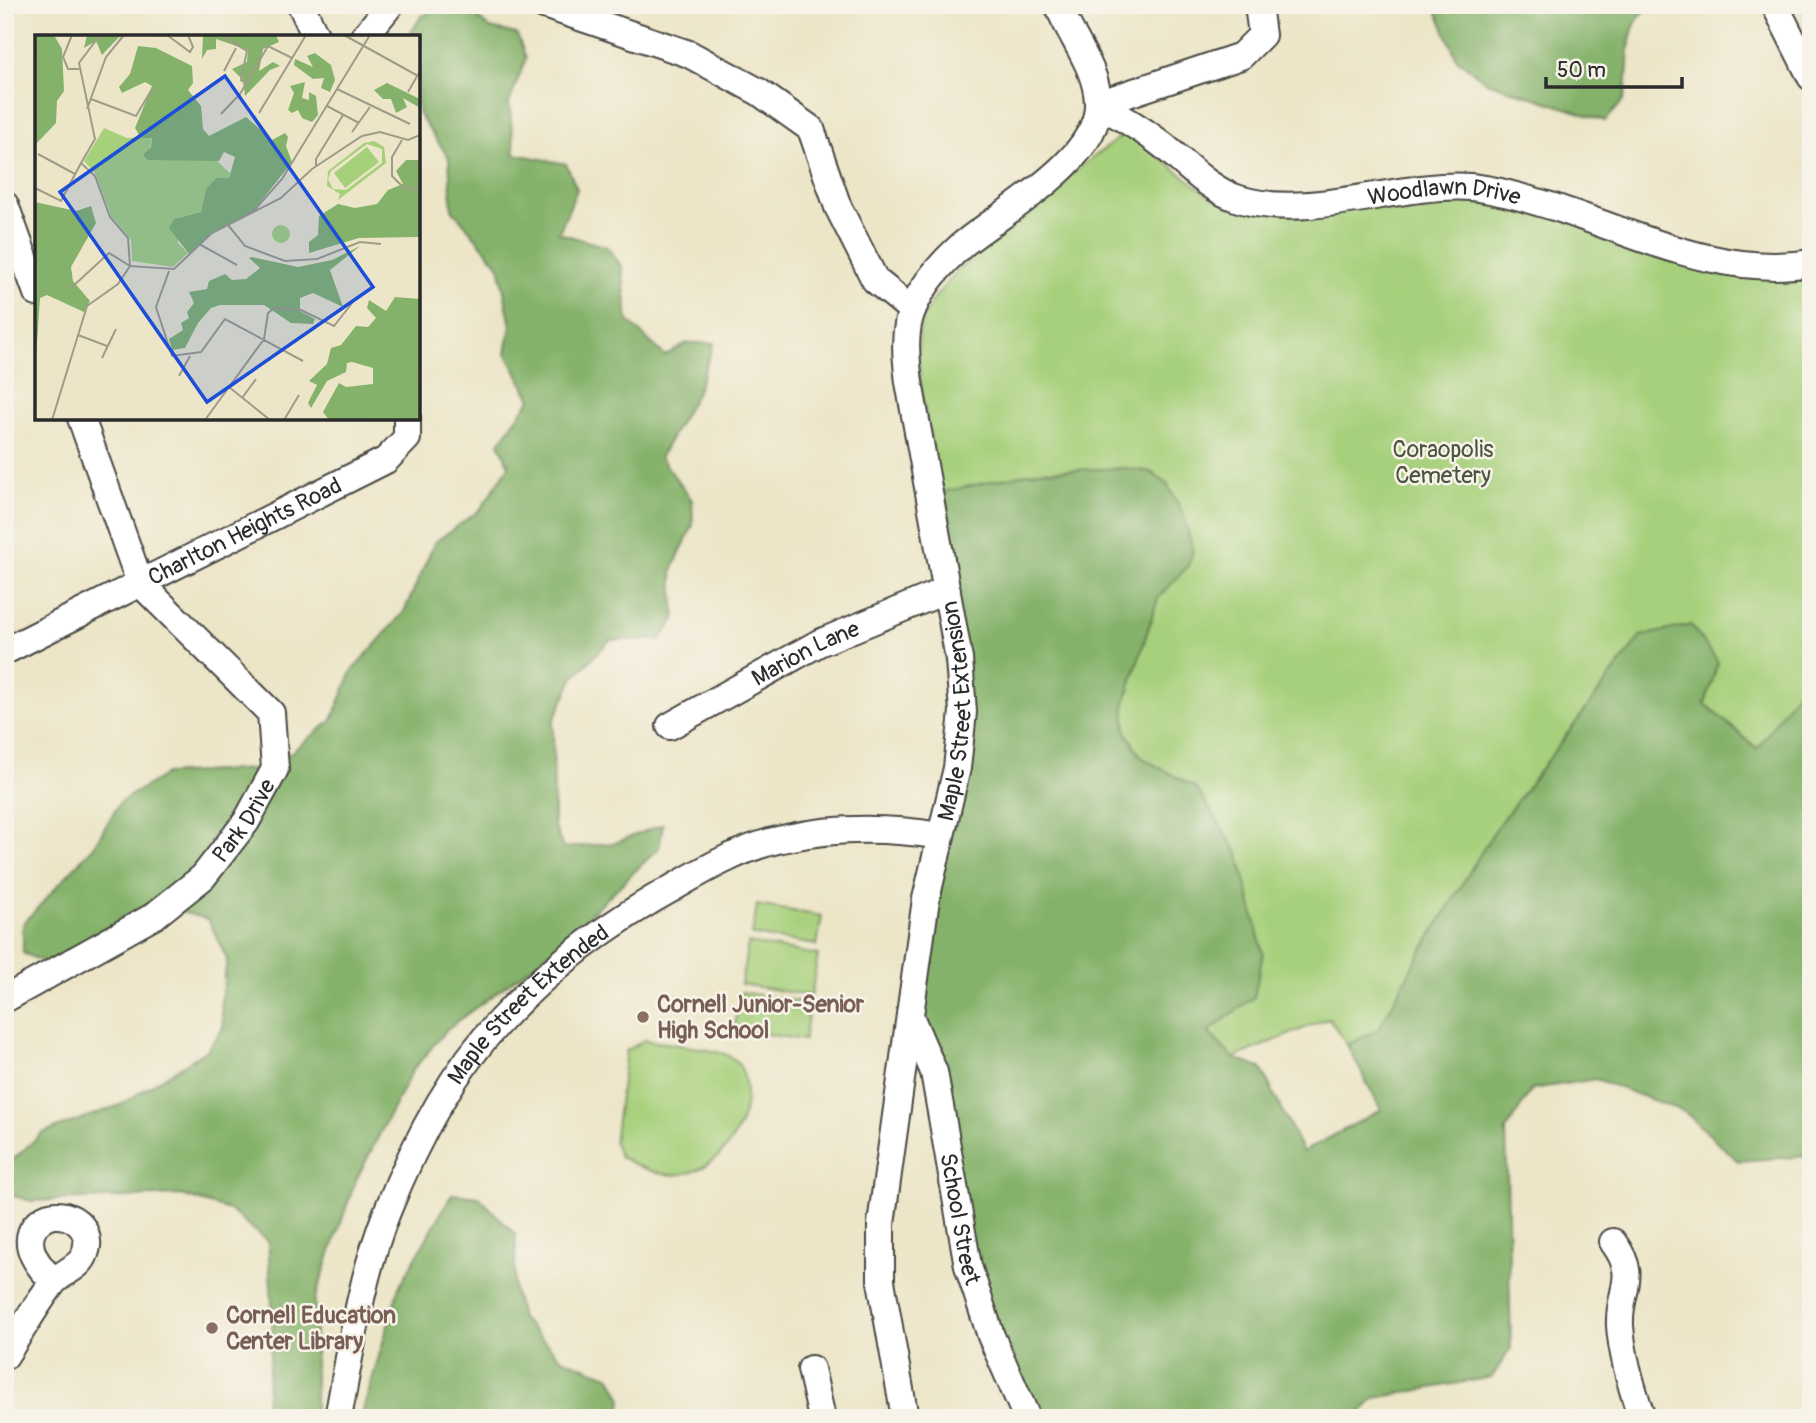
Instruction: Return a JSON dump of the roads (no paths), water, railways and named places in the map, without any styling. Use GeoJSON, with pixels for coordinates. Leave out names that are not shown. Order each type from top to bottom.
{"type":"FeatureCollection","features":[{"type":"Feature","properties":{"kind":"street"},"geometry":{"type":"LineString","coordinates":[[301,5],[315,35]]}},
{"type":"Feature","properties":{"kind":"street"},"geometry":{"type":"LineString","coordinates":[[365,35],[390,5]]}},
{"type":"Feature","properties":{"kind":"street"},"geometry":{"type":"LineString","coordinates":[[544,5],[689,54],[759,92],[811,129],[838,207],[875,280],[912,310]]}},
{"type":"Feature","properties":{"kind":"street"},"geometry":{"type":"LineString","coordinates":[[602,5],[624,31]]}},
{"type":"Feature","properties":{"kind":"street","name":"Maple Street Extension"},"geometry":{"type":"LineString","coordinates":[[905,1418],[884,1305],[880,1252],[885,1192],[926,899],[957,768],[963,723],[959,659],[909,382],[906,344],[912,310],[932,277],[961,247],[1061,170],[1076,156],[1094,130],[1098,104],[1091,72],[1058,5]]}},
{"type":"Feature","properties":{"kind":"street"},"geometry":{"type":"LineString","coordinates":[[1098,104],[1241,56],[1262,35],[1258,5]]}},
{"type":"Feature","properties":{"kind":"street"},"geometry":{"type":"LineString","coordinates":[[1775,5],[1808,65]]}},
{"type":"Feature","properties":{"kind":"street","name":"Woodlawn Drive"},"geometry":{"type":"LineString","coordinates":[[1098,104],[1140,128],[1216,188],[1239,199],[1269,204],[1304,204],[1426,189],[1469,187],[1533,201],[1688,254],[1726,262],[1762,265],[1811,263]]}},
{"type":"Feature","properties":{"kind":"street"},"geometry":{"type":"LineString","coordinates":[[5,205],[35,288]]}},
{"type":"Feature","properties":{"kind":"street","name":"Charlton Heights Road"},"geometry":{"type":"LineString","coordinates":[[82,420],[140,583],[386,460],[407,438],[407,420]]}},
{"type":"Feature","properties":{"kind":"street"},"geometry":{"type":"LineString","coordinates":[[5,651],[140,583]]}},
{"type":"Feature","properties":{"kind":"street","name":"Park Drive"},"geometry":{"type":"LineString","coordinates":[[5,999],[154,916],[203,877],[246,822],[275,769],[271,712],[140,583]]}},
{"type":"Feature","properties":{"kind":"street","name":"Marion Lane"},"geometry":{"type":"LineString","coordinates":[[670,726],[819,643],[947,590]]}},
{"type":"Feature","properties":{"kind":"street","name":"Maple Street Extended"},"geometry":{"type":"LineString","coordinates":[[338,1418],[368,1270],[386,1213],[416,1147],[442,1100],[499,1021],[542,980],[641,905],[751,848],[786,838],[865,830],[909,831],[940,836]]}},
{"type":"Feature","properties":{"kind":"street","name":"School Street"},"geometry":{"type":"LineString","coordinates":[[909,1014],[934,1072],[968,1266],[991,1336],[1027,1418]]}},
{"type":"Feature","properties":{"kind":"street"},"geometry":{"type":"LineString","coordinates":[[1613,1242],[1620,1251],[1628,1272],[1620,1326],[1624,1354],[1642,1418]]}},
{"type":"Feature","properties":{"kind":"street"},"geometry":{"type":"LineString","coordinates":[[5,1356],[54,1281]]}},
{"type":"Feature","properties":{"kind":"street"},"geometry":{"type":"LineString","coordinates":[[811,1369],[822,1418]]}},
{"type":"Feature","properties":{"kind":"place","name":"Cornell Junior-Senior High School"},"geometry":{"type":"Point","coordinates":[643,1017]}},
{"type":"Feature","properties":{"kind":"place","name":"Cornell Education Center Library"},"geometry":{"type":"Point","coordinates":[212,1328]}},
{"type":"Feature","properties":{"kind":"park label","name":"Coraopolis Cemetery"},"geometry":{"type":"Point","coordinates":[1443,462]}}]}
